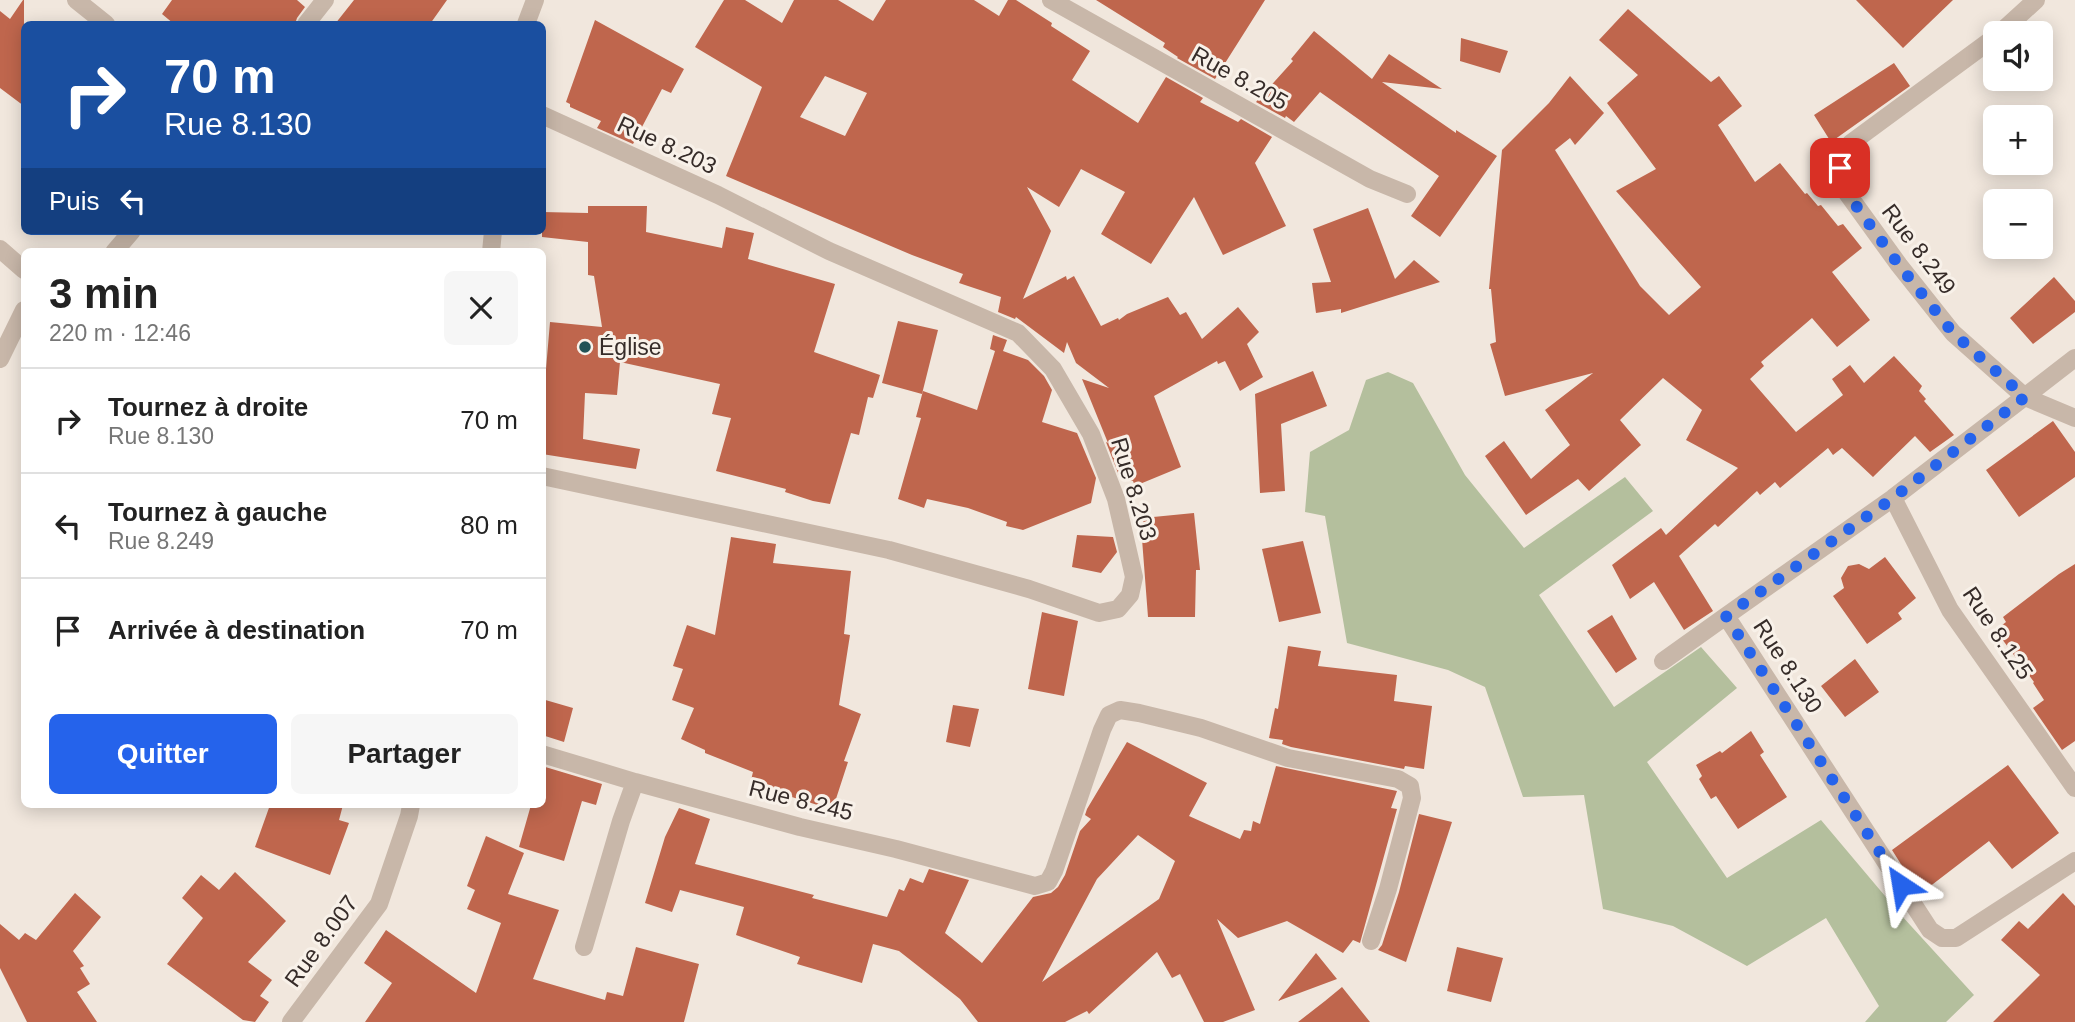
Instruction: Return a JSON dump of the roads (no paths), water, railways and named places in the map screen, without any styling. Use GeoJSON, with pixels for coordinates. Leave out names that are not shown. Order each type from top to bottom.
{"type":"FeatureCollection","features":[{"type":"Feature","properties":{"kind":"street"},"geometry":{"type":"LineString","coordinates":[[76,0],[102,21]]}},
{"type":"Feature","properties":{"kind":"street"},"geometry":{"type":"LineString","coordinates":[[308,21],[325,0]]}},
{"type":"Feature","properties":{"kind":"street"},"geometry":{"type":"LineString","coordinates":[[527,21],[535,0]]}},
{"type":"Feature","properties":{"kind":"street"},"geometry":{"type":"LineString","coordinates":[[2013,21],[2036,0]]}},
{"type":"Feature","properties":{"kind":"street","name":"Rue 8.205"},"geometry":{"type":"LineString","coordinates":[[1059,2],[1370,179],[1407,194]]}},
{"type":"Feature","properties":{"kind":"street","name":"Rue 8.249"},"geometry":{"type":"LineString","coordinates":[[1983,46],[1851,143],[1840,168],[1844,189],[1953,333],[2025,397],[2075,418]]}},
{"type":"Feature","properties":{"kind":"street","name":"Rue 8.203"},"geometry":{"type":"LineString","coordinates":[[546,117],[718,195],[829,251],[1018,333],[1054,369],[1091,434],[1116,499],[1134,577],[1130,596],[1118,608],[1099,612],[1030,589],[889,550],[546,476]]}},
{"type":"Feature","properties":{"kind":"street"},"geometry":{"type":"LineString","coordinates":[[0,249],[21,267]]}},
{"type":"Feature","properties":{"kind":"street"},"geometry":{"type":"LineString","coordinates":[[0,359],[21,316]]}},
{"type":"Feature","properties":{"kind":"street","name":"Rue 8.130"},"geometry":{"type":"LineString","coordinates":[[2075,358],[1893,498],[1726,616],[1930,930],[1942,938],[1956,937],[2075,861]]}},
{"type":"Feature","properties":{"kind":"street","name":"Rue 8.125"},"geometry":{"type":"LineString","coordinates":[[1893,498],[1950,610],[2075,788]]}},
{"type":"Feature","properties":{"kind":"street"},"geometry":{"type":"LineString","coordinates":[[1663,661],[1726,616]]}},
{"type":"Feature","properties":{"kind":"street","name":"Rue 8.245"},"geometry":{"type":"LineString","coordinates":[[546,755],[800,827],[1035,886],[1048,882],[1055,871],[1102,730],[1110,715],[1120,710],[1139,713],[1201,728],[1288,758],[1398,779],[1410,786],[1412,798],[1371,941]]}},
{"type":"Feature","properties":{"kind":"street"},"geometry":{"type":"LineString","coordinates":[[584,947],[635,782]]}},
{"type":"Feature","properties":{"kind":"street","name":"Rue 8.007"},"geometry":{"type":"LineString","coordinates":[[291,1022],[379,904],[410,808]]}},
{"type":"Feature","properties":{"kind":"place","name":"Église"},"geometry":{"type":"Point","coordinates":[585,347]}}]}
